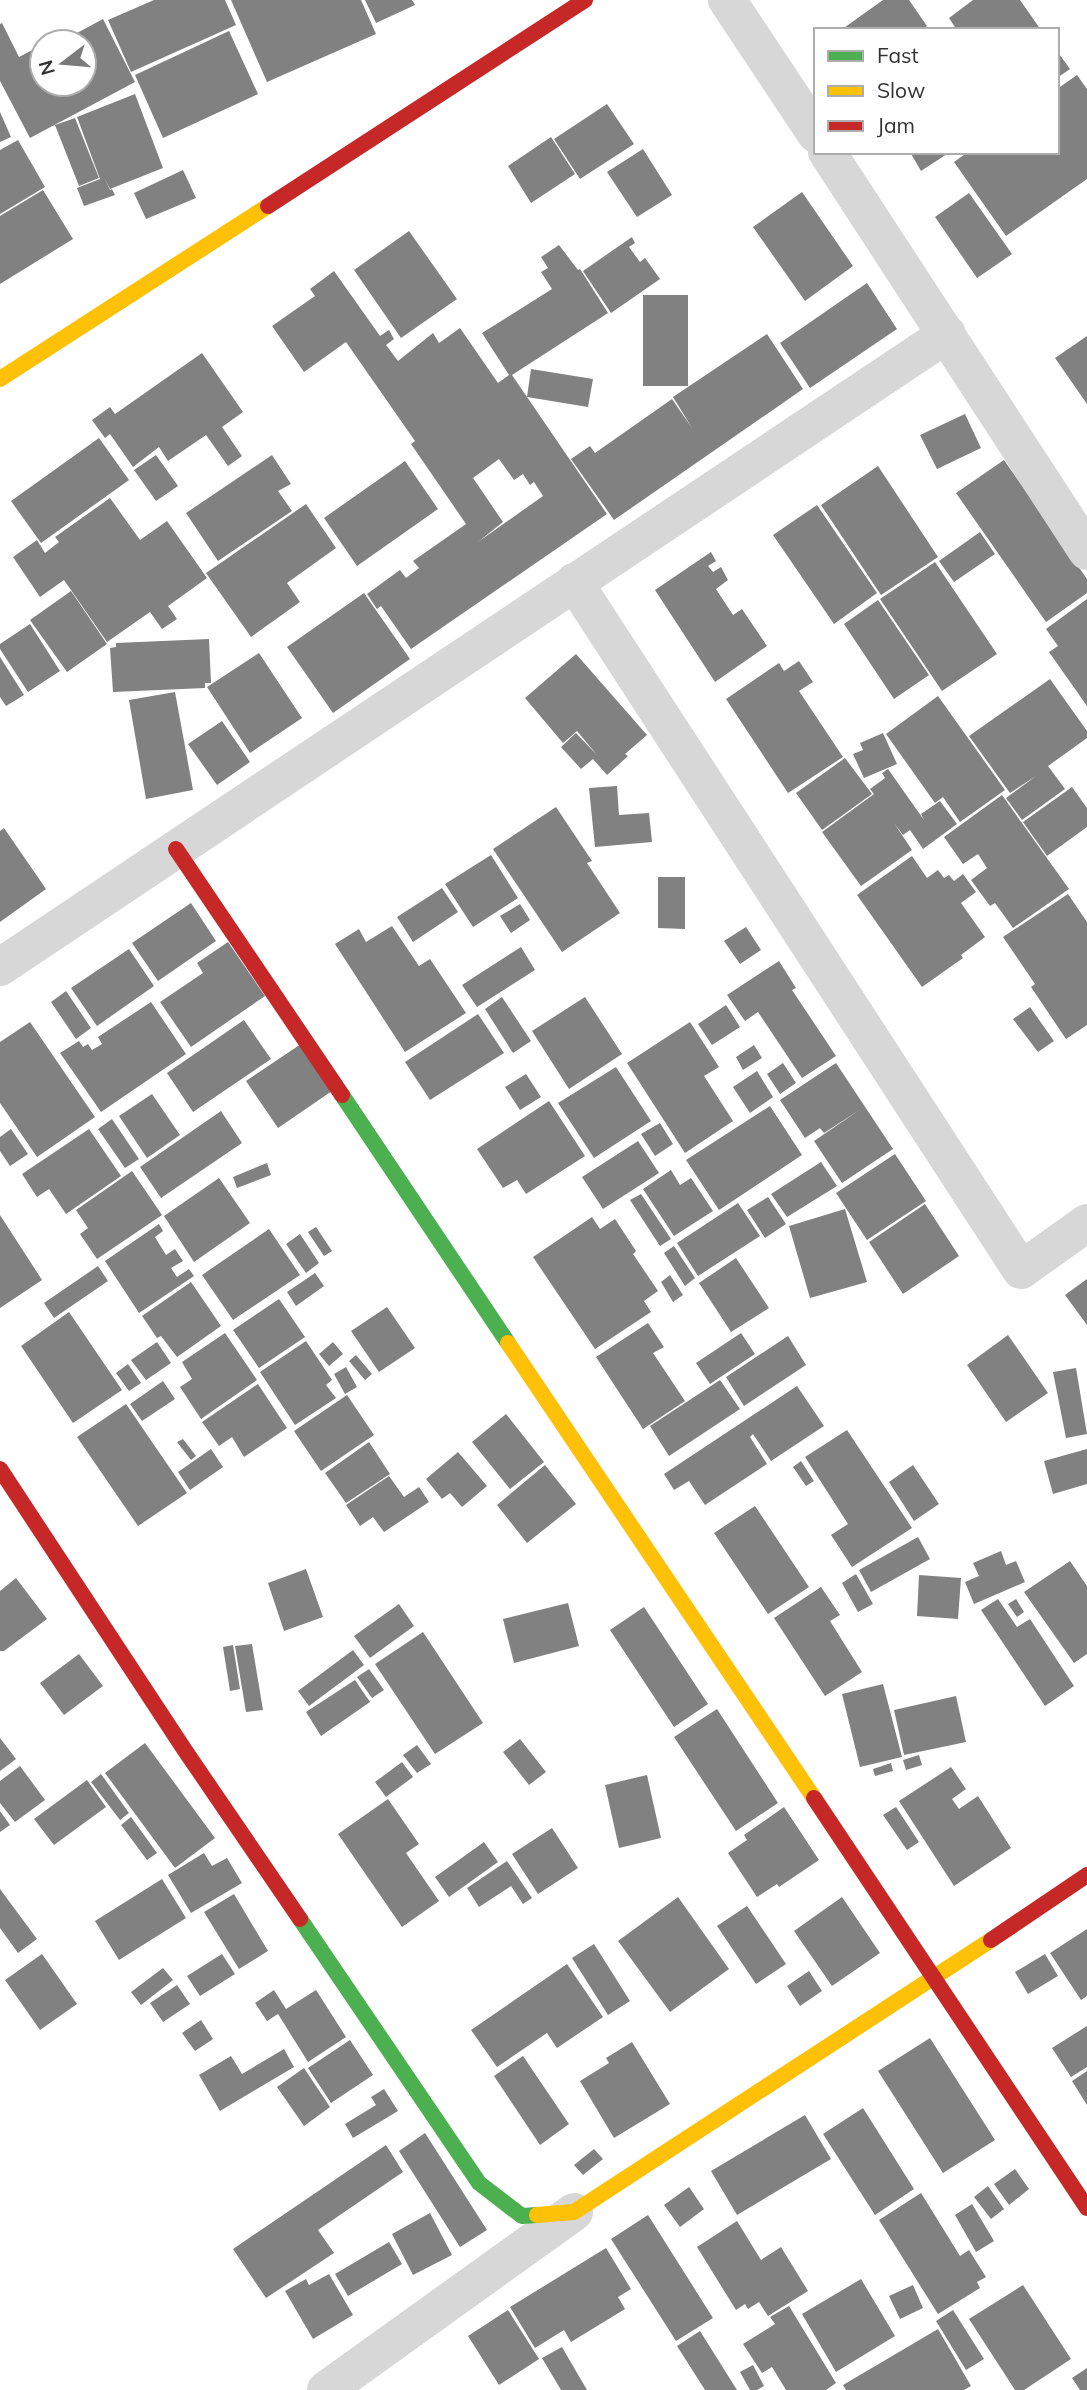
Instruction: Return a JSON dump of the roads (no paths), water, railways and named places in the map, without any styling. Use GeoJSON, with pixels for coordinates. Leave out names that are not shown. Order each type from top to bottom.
{"type":"FeatureCollection","features":[{"type":"Feature","properties":{"kind":"street"},"geometry":{"type":"LineString","coordinates":[[0,379],[585,0]]}},
{"type":"Feature","properties":{"kind":"street"},"geometry":{"type":"LineString","coordinates":[[727,0],[814,132]]}},
{"type":"Feature","properties":{"kind":"street"},"geometry":{"type":"LineString","coordinates":[[828,154],[1087,551]]}},
{"type":"Feature","properties":{"kind":"street"},"geometry":{"type":"LineString","coordinates":[[0,967],[947,334]]}},
{"type":"Feature","properties":{"kind":"street"},"geometry":{"type":"LineString","coordinates":[[574,582],[1021,1270],[1087,1223]]}},
{"type":"Feature","properties":{"kind":"street"},"geometry":{"type":"LineString","coordinates":[[176,849],[936,1978],[1087,2208]]}},
{"type":"Feature","properties":{"kind":"street"},"geometry":{"type":"LineString","coordinates":[[0,1469],[184,1749],[479,2183],[522,2216],[574,2212]]}},
{"type":"Feature","properties":{"kind":"street"},"geometry":{"type":"LineString","coordinates":[[326,2390],[574,2212],[936,1978],[1087,1875]]}}]}
